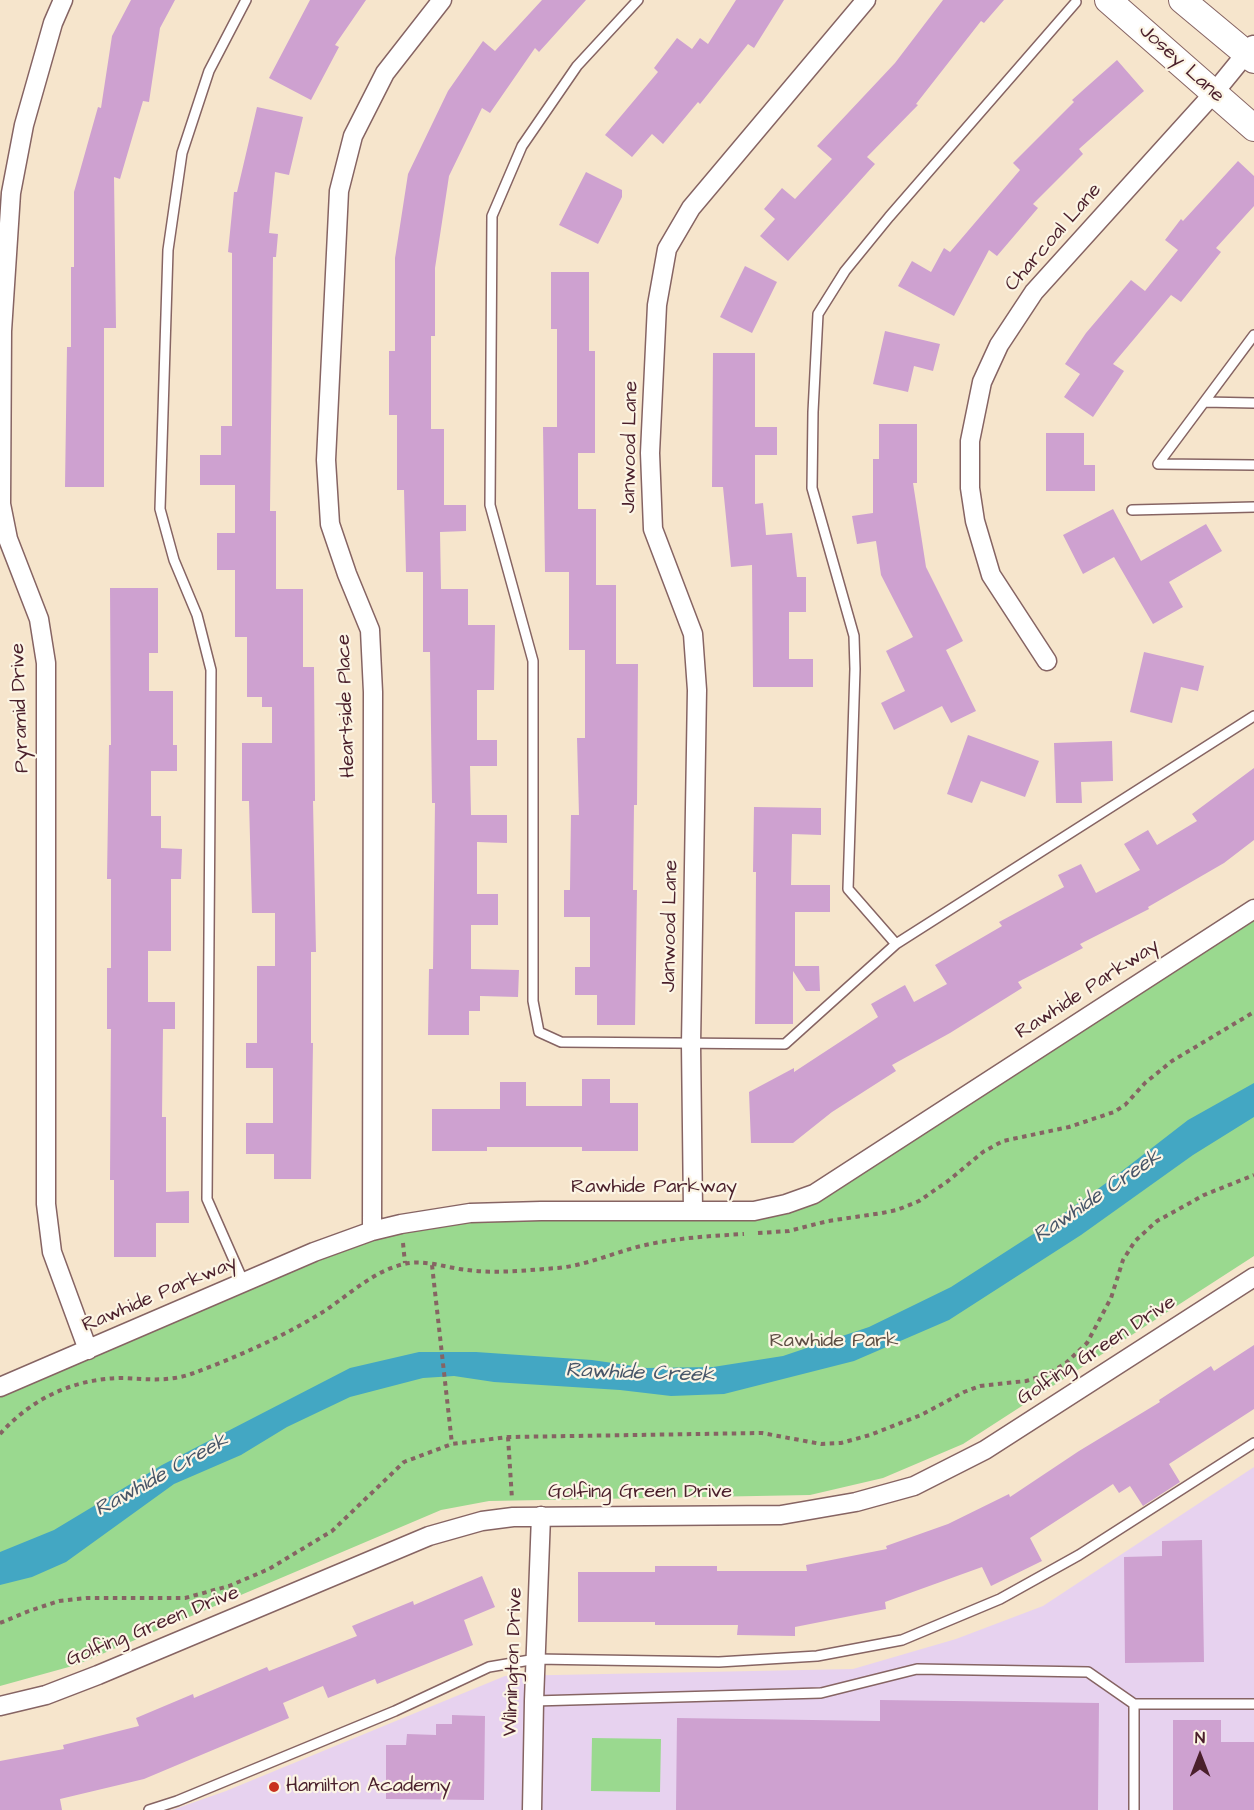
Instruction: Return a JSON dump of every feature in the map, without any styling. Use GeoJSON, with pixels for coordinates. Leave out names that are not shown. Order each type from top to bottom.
{"type":"FeatureCollection","features":[{"type":"Feature","properties":{"kind":"main road","name":"Josey Lane"},"geometry":{"type":"LineString","coordinates":[[1108,0],[1254,128]]}},
{"type":"Feature","properties":{"kind":"main road"},"geometry":{"type":"LineString","coordinates":[[1182,0],[1251,52]]}},
{"type":"Feature","properties":{"kind":"street","name":"Pyramid Drive"},"geometry":{"type":"LineString","coordinates":[[63,0],[53,23],[24,125],[11,193],[1,332],[1,504],[8,539],[39,619],[46,663],[46,1204],[52,1252],[88,1350]]}},
{"type":"Feature","properties":{"kind":"street","name":"Heartside Place"},"geometry":{"type":"LineString","coordinates":[[372,1231],[371,651],[370,630],[330,524],[326,460],[334,275],[339,191],[353,136],[385,73],[442,0]]}},
{"type":"Feature","properties":{"kind":"street","name":"Janwood Lane"},"geometry":{"type":"LineString","coordinates":[[693,1211],[691,1044],[697,690],[693,634],[652,529],[650,453],[657,305],[667,249],[690,208],[866,0]]}},
{"type":"Feature","properties":{"kind":"street","name":"Charcoal Lane"},"geometry":{"type":"LineString","coordinates":[[1047,662],[991,575],[975,521],[970,488],[970,441],[982,382],[999,345],[1034,292],[1251,52]]}},
{"type":"Feature","properties":{"kind":"street","name":"Rawhide Parkway"},"geometry":{"type":"LineString","coordinates":[[0,1387],[314,1252],[372,1231],[401,1224],[470,1213],[542,1210],[754,1211],[786,1204],[814,1194],[843,1178],[1254,909]]}},
{"type":"Feature","properties":{"kind":"street","name":"Golfing Green Drive"},"geometry":{"type":"LineString","coordinates":[[0,1706],[46,1695],[429,1536],[482,1521],[541,1516],[781,1515],[856,1502],[914,1486],[985,1450],[1254,1277]]}},
{"type":"Feature","properties":{"kind":"street","name":"Wilmington Drive"},"geometry":{"type":"LineString","coordinates":[[532,1810],[541,1516]]}},
{"type":"Feature","properties":{"kind":"lane"},"geometry":{"type":"LineString","coordinates":[[244,1283],[207,1199],[211,670],[197,615],[174,560],[160,509],[168,250],[182,153],[209,71],[246,0]]}},
{"type":"Feature","properties":{"kind":"lane"},"geometry":{"type":"LineString","coordinates":[[638,0],[577,66],[522,146],[492,216],[490,505],[533,661],[533,1001],[539,1032],[561,1042],[785,1044],[896,944],[1254,716]]}},
{"type":"Feature","properties":{"kind":"lane"},"geometry":{"type":"LineString","coordinates":[[896,944],[848,889],[854,636],[812,488],[818,314],[845,271],[882,226],[1076,2]]}},
{"type":"Feature","properties":{"kind":"lane"},"geometry":{"type":"LineString","coordinates":[[1254,335],[1158,464],[1254,465]]}},
{"type":"Feature","properties":{"kind":"lane"},"geometry":{"type":"LineString","coordinates":[[1204,402],[1254,403]]}},
{"type":"Feature","properties":{"kind":"lane"},"geometry":{"type":"LineString","coordinates":[[1132,510],[1254,507]]}},
{"type":"Feature","properties":{"kind":"lane"},"geometry":{"type":"LineString","coordinates":[[149,1810],[177,1801],[395,1711],[489,1667],[536,1659],[719,1662],[817,1656],[902,1640],[1000,1599],[1079,1555],[1254,1443]]}},
{"type":"Feature","properties":{"kind":"lane"},"geometry":{"type":"LineString","coordinates":[[534,1701],[821,1693],[917,1670],[1088,1672],[1134,1704],[1254,1704]]}},
{"type":"Feature","properties":{"kind":"lane"},"geometry":{"type":"LineString","coordinates":[[1134,1704],[1134,1810]]}},
{"type":"Feature","properties":{"kind":"path"},"geometry":{"type":"LineString","coordinates":[[0,1434],[14,1418],[39,1400],[64,1387],[104,1379],[176,1379],[264,1343],[326,1310],[362,1284],[405,1263],[490,1272],[559,1268],[584,1264],[639,1246],[666,1241],[699,1236],[789,1231],[828,1221],[897,1210],[919,1201],[983,1152],[1003,1141],[1069,1127],[1120,1109],[1145,1083],[1172,1061],[1254,1012]]}},
{"type":"Feature","properties":{"kind":"path"},"geometry":{"type":"LineString","coordinates":[[0,1623],[59,1601],[87,1598],[185,1598],[229,1586],[269,1569],[332,1532],[404,1462],[452,1444],[508,1437],[762,1433],[821,1444],[841,1443],[870,1436],[921,1415],[980,1386],[1026,1381],[1047,1376],[1088,1343],[1111,1298],[1124,1260],[1135,1241],[1156,1221],[1204,1195],[1254,1175]]}},
{"type":"Feature","properties":{"kind":"path"},"geometry":{"type":"LineString","coordinates":[[432,1265],[452,1444]]}},
{"type":"Feature","properties":{"kind":"path"},"geometry":{"type":"LineString","coordinates":[[508,1437],[513,1517]]}},
{"type":"Feature","properties":{"kind":"shaded area"},"geometry":{"type":"Polygon","coordinates":[[[1254,1467],[1254,1810],[172,1810],[226,1791],[505,1676],[853,1669],[956,1639],[1043,1606],[1254,1467]]]}},
{"type":"Feature","properties":{"kind":"green space","name":"Rawhide Park"},"geometry":{"type":"Polygon","coordinates":[[[1254,917],[1254,1256],[963,1444],[883,1478],[810,1495],[489,1501],[441,1510],[76,1665],[0,1686],[0,1393],[371,1236],[470,1219],[763,1214],[1254,917]]]}},
{"type":"Feature","properties":{"kind":"green space"},"geometry":{"type":"Polygon","coordinates":[[[592,1738],[661,1739],[660,1792],[591,1791],[592,1738]]]}},
{"type":"Feature","properties":{"kind":"water","name":"Rawhide Creek"},"geometry":{"type":"Polygon","coordinates":[[[1254,1083],[1254,1117],[1193,1155],[1081,1235],[949,1320],[854,1361],[724,1394],[671,1396],[620,1390],[494,1382],[454,1376],[423,1378],[350,1397],[287,1427],[241,1455],[174,1484],[66,1562],[32,1577],[0,1585],[0,1552],[54,1530],[162,1465],[350,1368],[419,1352],[476,1352],[592,1360],[647,1368],[713,1367],[783,1356],[869,1327],[951,1287],[1052,1222],[1188,1120],[1254,1083]]]}},
{"type":"Feature","properties":{"kind":"building"},"geometry":{"type":"Polygon","coordinates":[[[131,0],[175,0],[160,28],[149,102],[143,101],[120,179],[114,177],[116,328],[104,328],[104,487],[65,487],[67,347],[71,347],[71,267],[74,267],[74,192],[98,107],[101,108],[112,36],[131,0]]]}},
{"type":"Feature","properties":{"kind":"building"},"geometry":{"type":"Polygon","coordinates":[[[310,0],[366,0],[335,45],[339,47],[311,100],[269,78],[310,0]]]}},
{"type":"Feature","properties":{"kind":"building"},"geometry":{"type":"Polygon","coordinates":[[[542,0],[586,0],[539,52],[535,48],[490,113],[482,108],[449,176],[435,268],[435,336],[431,336],[431,429],[444,429],[444,505],[466,505],[466,531],[440,532],[441,589],[468,589],[468,625],[495,625],[494,690],[477,690],[477,740],[497,740],[497,766],[470,766],[471,815],[507,815],[507,843],[477,842],[477,894],[498,894],[498,925],[471,925],[471,969],[519,970],[518,997],[480,996],[480,1011],[469,1011],[469,1035],[428,1035],[429,969],[433,969],[435,803],[432,803],[430,652],[423,652],[423,572],[406,572],[404,490],[397,490],[397,415],[389,415],[389,351],[395,351],[395,258],[408,174],[448,91],[483,41],[495,51],[542,0]]]}},
{"type":"Feature","properties":{"kind":"building"},"geometry":{"type":"Polygon","coordinates":[[[736,0],[784,0],[754,48],[748,44],[700,104],[698,102],[663,144],[652,134],[632,157],[605,135],[658,72],[654,68],[677,38],[692,49],[700,38],[708,44],[736,0]]]}},
{"type":"Feature","properties":{"kind":"building"},"geometry":{"type":"Polygon","coordinates":[[[943,0],[1004,0],[984,23],[981,21],[916,104],[918,105],[867,157],[875,164],[788,261],[760,236],[775,219],[764,209],[782,188],[795,199],[832,159],[817,146],[895,63],[943,0]]]}},
{"type":"Feature","properties":{"kind":"building"},"geometry":{"type":"Polygon","coordinates":[[[1117,60],[1144,91],[1079,149],[1083,154],[1033,204],[1038,208],[997,256],[989,250],[954,316],[898,286],[912,261],[931,272],[944,248],[950,252],[1020,170],[1013,163],[1074,102],[1072,100],[1117,60]]]}},
{"type":"Feature","properties":{"kind":"building"},"geometry":{"type":"Polygon","coordinates":[[[257,107],[303,117],[289,175],[275,172],[269,233],[278,234],[276,257],[273,257],[270,511],[276,511],[276,589],[303,589],[303,667],[314,667],[315,801],[313,801],[316,952],[311,952],[311,1043],[313,1043],[311,1179],[274,1179],[274,1154],[246,1154],[246,1123],[273,1123],[273,1068],[246,1068],[246,1043],[257,1043],[257,966],[275,966],[275,913],[252,913],[249,801],[242,801],[242,743],[272,743],[272,707],[262,707],[262,697],[247,697],[247,637],[235,637],[235,570],[217,570],[217,533],[235,533],[235,485],[200,485],[200,455],[221,455],[221,426],[232,426],[232,253],[228,252],[234,192],[237,192],[257,107]]]}},
{"type":"Feature","properties":{"kind":"building"},"geometry":{"type":"Polygon","coordinates":[[[1238,161],[1254,176],[1254,206],[1216,248],[1221,252],[1181,302],[1171,295],[1113,364],[1124,371],[1093,417],[1064,397],[1080,374],[1065,364],[1086,333],[1131,280],[1145,291],[1178,250],[1165,240],[1181,219],[1183,221],[1238,161]]]}},
{"type":"Feature","properties":{"kind":"building"},"geometry":{"type":"Polygon","coordinates":[[[586,172],[622,190],[622,197],[598,244],[559,225],[586,172]]]}},
{"type":"Feature","properties":{"kind":"building"},"geometry":{"type":"Polygon","coordinates":[[[745,266],[777,282],[752,333],[720,317],[745,266]]]}},
{"type":"Feature","properties":{"kind":"building"},"geometry":{"type":"Polygon","coordinates":[[[551,272],[589,272],[589,351],[595,351],[595,453],[578,453],[578,509],[596,509],[596,585],[616,585],[616,664],[638,664],[637,805],[634,805],[633,890],[637,890],[635,1025],[597,1025],[597,995],[575,995],[575,967],[590,967],[590,917],[564,917],[564,890],[570,890],[571,815],[579,815],[577,738],[585,738],[585,650],[569,650],[569,572],[545,572],[543,427],[557,427],[557,329],[551,329],[551,272]]]}},
{"type":"Feature","properties":{"kind":"building"},"geometry":{"type":"Polygon","coordinates":[[[885,331],[940,344],[933,371],[914,366],[908,392],[873,384],[885,331]]]}},
{"type":"Feature","properties":{"kind":"building"},"geometry":{"type":"Polygon","coordinates":[[[713,353],[755,353],[755,427],[777,427],[777,455],[755,455],[755,504],[763,503],[766,535],[792,533],[797,577],[806,577],[806,612],[789,612],[789,659],[813,659],[813,687],[753,687],[752,565],[731,567],[723,487],[712,487],[713,353]]]}},
{"type":"Feature","properties":{"kind":"building"},"geometry":{"type":"Polygon","coordinates":[[[879,424],[917,424],[917,483],[913,483],[926,567],[963,641],[946,650],[976,711],[951,723],[942,706],[894,730],[881,703],[905,691],[886,651],[913,637],[881,575],[876,541],[857,544],[852,516],[873,513],[873,459],[879,459],[879,424]]]}},
{"type":"Feature","properties":{"kind":"building"},"geometry":{"type":"Polygon","coordinates":[[[1046,433],[1084,433],[1084,465],[1095,465],[1095,491],[1046,491],[1046,433]]]}},
{"type":"Feature","properties":{"kind":"building"},"geometry":{"type":"Polygon","coordinates":[[[1113,509],[1141,561],[1206,524],[1222,551],[1169,582],[1183,607],[1153,624],[1114,557],[1083,574],[1063,535],[1113,509]]]}},
{"type":"Feature","properties":{"kind":"building"},"geometry":{"type":"Polygon","coordinates":[[[110,588],[158,588],[158,653],[149,653],[149,691],[173,691],[173,745],[177,745],[177,771],[151,771],[151,816],[161,816],[161,848],[182,849],[181,879],[171,879],[171,951],[148,951],[148,1002],[175,1002],[175,1029],[163,1029],[162,1117],[166,1117],[166,1192],[189,1191],[189,1223],[156,1223],[156,1257],[114,1257],[114,1180],[110,1180],[111,1029],[107,1029],[107,968],[111,968],[111,879],[107,879],[109,745],[111,745],[110,588]]]}},
{"type":"Feature","properties":{"kind":"building"},"geometry":{"type":"Polygon","coordinates":[[[1144,652],[1204,666],[1198,691],[1181,687],[1172,723],[1130,712],[1144,652]]]}},
{"type":"Feature","properties":{"kind":"building"},"geometry":{"type":"Polygon","coordinates":[[[968,735],[1039,761],[1025,797],[981,781],[972,803],[947,794],[968,735]]]}},
{"type":"Feature","properties":{"kind":"building"},"geometry":{"type":"Polygon","coordinates":[[[1112,741],[1113,781],[1081,782],[1082,803],[1056,803],[1054,743],[1112,741]]]}},
{"type":"Feature","properties":{"kind":"building"},"geometry":{"type":"Polygon","coordinates":[[[1254,768],[1254,840],[1224,863],[1148,907],[1149,909],[1080,944],[1083,948],[1018,982],[1022,988],[950,1033],[892,1065],[896,1071],[832,1112],[793,1143],[751,1143],[749,1092],[794,1068],[794,1072],[878,1017],[871,1004],[905,985],[914,1002],[947,984],[935,965],[1002,926],[999,922],[1064,887],[1058,875],[1081,864],[1096,893],[1140,870],[1124,844],[1148,830],[1157,845],[1197,821],[1192,814],[1254,768]]]}},
{"type":"Feature","properties":{"kind":"building"},"geometry":{"type":"Polygon","coordinates":[[[754,807],[821,808],[821,835],[792,834],[791,885],[830,885],[830,912],[795,912],[795,966],[819,966],[820,991],[806,991],[793,971],[793,1024],[755,1024],[754,807]]]}},
{"type":"Feature","properties":{"kind":"building"},"geometry":{"type":"Polygon","coordinates":[[[582,1079],[610,1079],[610,1103],[638,1103],[638,1151],[582,1151],[582,1147],[487,1147],[487,1151],[432,1151],[432,1109],[500,1109],[500,1082],[526,1082],[526,1106],[582,1106],[582,1079]]]}},
{"type":"Feature","properties":{"kind":"building"},"geometry":{"type":"Polygon","coordinates":[[[1254,1345],[1254,1409],[1169,1464],[1180,1482],[1143,1506],[1130,1486],[1119,1493],[1113,1484],[1030,1538],[1042,1561],[991,1586],[982,1567],[885,1602],[886,1609],[795,1627],[795,1636],[737,1635],[738,1625],[578,1622],[578,1572],[655,1572],[655,1566],[717,1566],[717,1571],[807,1571],[806,1565],[887,1549],[886,1546],[948,1524],[1009,1494],[1010,1497],[1079,1451],[1160,1402],[1159,1400],[1211,1366],[1214,1371],[1254,1345]]]}},
{"type":"Feature","properties":{"kind":"building"},"geometry":{"type":"Polygon","coordinates":[[[1202,1540],[1204,1662],[1125,1663],[1124,1557],[1162,1556],[1162,1541],[1202,1540]]]}},
{"type":"Feature","properties":{"kind":"building"},"geometry":{"type":"Polygon","coordinates":[[[482,1576],[495,1607],[464,1620],[473,1645],[377,1684],[375,1679],[328,1698],[323,1686],[283,1703],[289,1718],[144,1779],[60,1799],[62,1810],[0,1810],[0,1761],[64,1749],[63,1745],[139,1726],[136,1718],[193,1694],[194,1698],[267,1667],[269,1671],[357,1636],[352,1626],[413,1601],[414,1605],[482,1576]]]}},
{"type":"Feature","properties":{"kind":"building"},"geometry":{"type":"Polygon","coordinates":[[[880,1700],[1099,1703],[1098,1810],[676,1810],[677,1718],[880,1721],[880,1700]]]}},
{"type":"Feature","properties":{"kind":"building"},"geometry":{"type":"Polygon","coordinates":[[[452,1715],[485,1716],[484,1800],[386,1799],[386,1745],[406,1745],[407,1734],[436,1735],[436,1724],[452,1724],[452,1715]]]}},
{"type":"Feature","properties":{"kind":"building"},"geometry":{"type":"Polygon","coordinates":[[[1173,1720],[1221,1720],[1221,1742],[1254,1742],[1254,1810],[1173,1810],[1173,1720]]]}},
{"type":"Feature","properties":{"kind":"place","name":"Hamilton Academy"},"geometry":{"type":"Point","coordinates":[274,1787]}}]}
